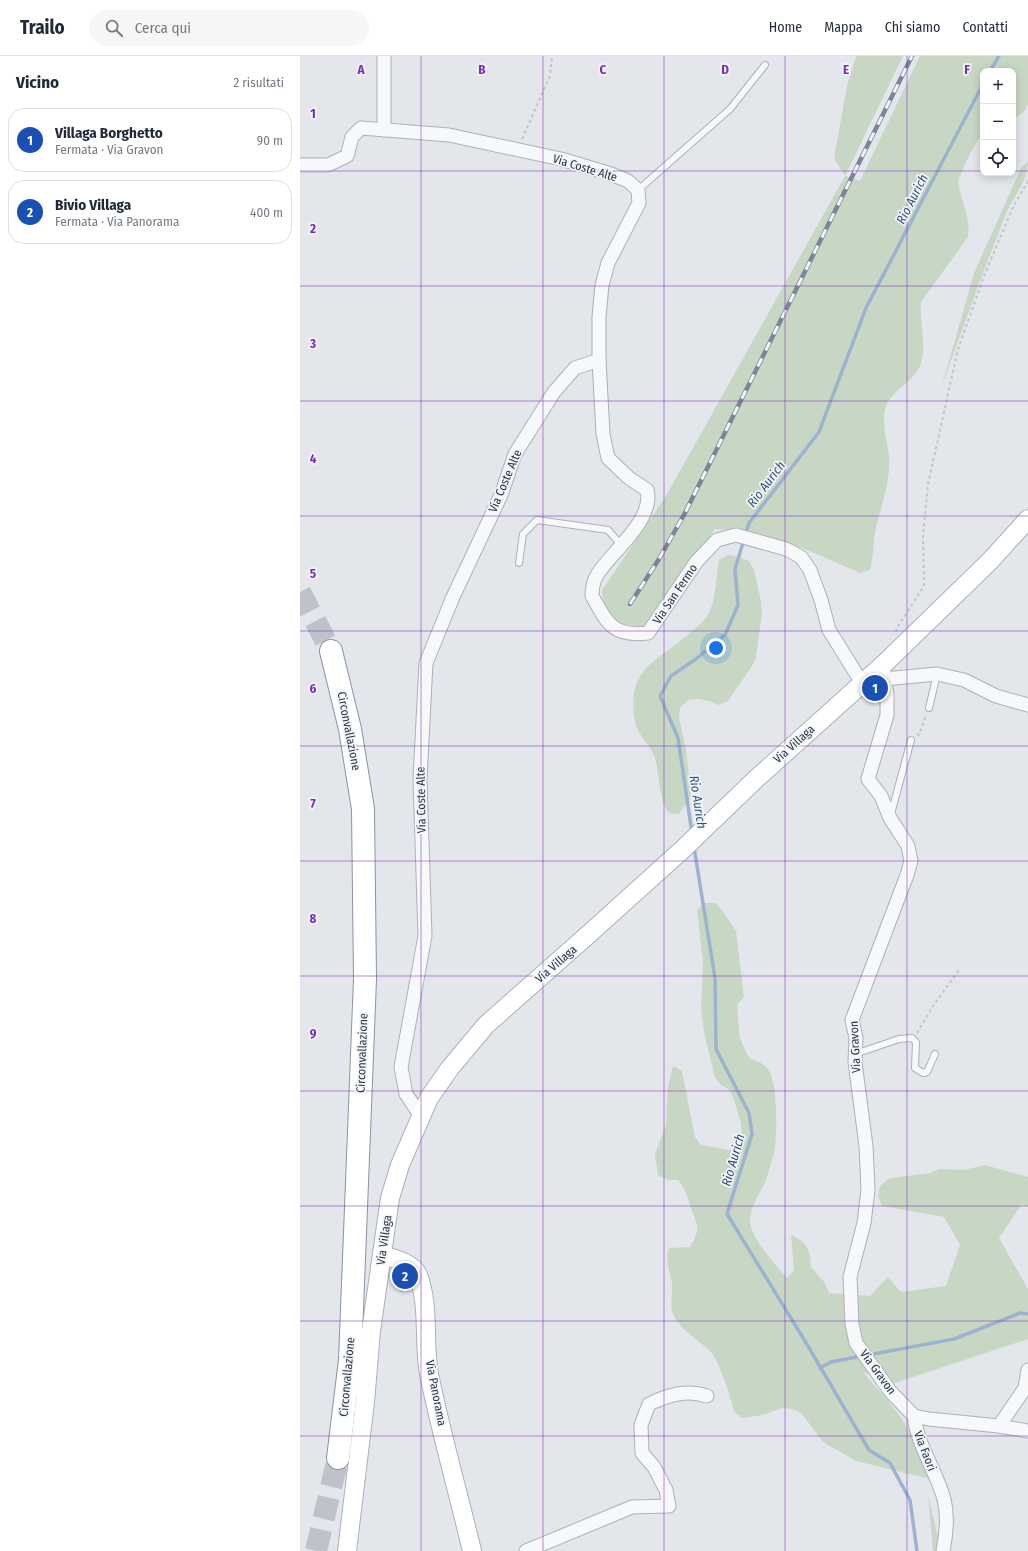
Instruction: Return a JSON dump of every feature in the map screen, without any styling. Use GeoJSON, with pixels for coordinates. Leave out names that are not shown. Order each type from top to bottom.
{"type":"FeatureCollection","features":[{"type":"Feature","properties":{"kind":"highway","name":"Circonvallazione"},"geometry":{"type":"LineString","coordinates":[[331,651],[350,729],[363,809],[365,979],[350,1360],[338,1458]]}},
{"type":"Feature","properties":{"kind":"street"},"geometry":{"type":"LineString","coordinates":[[384,56],[384,130]]}},
{"type":"Feature","properties":{"kind":"street","name":"Via Coste Alte"},"geometry":{"type":"LineString","coordinates":[[300,165],[328,165],[347,156],[352,137],[361,128],[449,135],[562,159],[611,174],[628,181],[638,190]]}},
{"type":"Feature","properties":{"kind":"street"},"geometry":{"type":"LineString","coordinates":[[599,360],[599,317],[602,285],[608,263],[639,203],[638,190]]}},
{"type":"Feature","properties":{"kind":"street","name":"Via Coste Alte"},"geometry":{"type":"LineString","coordinates":[[420,1115],[406,1094],[401,1067],[425,936],[420,779],[426,662],[453,597],[501,495],[515,454],[554,392],[575,368],[599,360]]}},
{"type":"Feature","properties":{"kind":"street","name":"Via San Fermo"},"geometry":{"type":"LineString","coordinates":[[599,360],[603,434],[608,458],[629,478],[647,490],[650,499],[638,524],[597,576],[592,596],[601,613],[619,632],[631,635],[648,633],[697,561],[717,540],[736,535],[755,540],[786,549],[801,557],[810,570],[821,600],[829,630],[862,683]]}},
{"type":"Feature","properties":{"kind":"street","name":"Via Villaga"},"geometry":{"type":"LineString","coordinates":[[347,1551],[365,1402],[371,1331],[390,1198],[400,1165],[420,1115],[429,1098],[450,1068],[486,1025],[682,850],[756,779],[862,683],[884,671],[990,561],[1028,519]]}},
{"type":"Feature","properties":{"kind":"street"},"geometry":{"type":"LineString","coordinates":[[884,671],[936,674],[964,680],[996,696],[1028,704]]}},
{"type":"Feature","properties":{"kind":"street","name":"Via Gravon"},"geometry":{"type":"LineString","coordinates":[[884,671],[887,694],[887,715],[868,779],[880,796],[890,818],[908,846],[911,861],[852,1020],[856,1038],[855,1062],[866,1146],[868,1190],[864,1223],[850,1277],[852,1324],[856,1343],[890,1391],[914,1416]]}},
{"type":"Feature","properties":{"kind":"street","name":"Via Panorama"},"geometry":{"type":"LineString","coordinates":[[382,1255],[411,1266],[418,1273],[425,1306],[429,1372],[472,1551]]}},
{"type":"Feature","properties":{"kind":"street"},"geometry":{"type":"LineString","coordinates":[[1000,1426],[1024,1388],[1028,1370]]}},
{"type":"Feature","properties":{"kind":"street"},"geometry":{"type":"LineString","coordinates":[[526,1551],[632,1507],[669,1506],[666,1490],[654,1467],[642,1453],[641,1425],[649,1404],[667,1395],[696,1392],[707,1396]]}},
{"type":"Feature","properties":{"kind":"street","name":"Via Faori"},"geometry":{"type":"LineString","coordinates":[[943,1551],[946,1538],[944,1500],[916,1433],[914,1416],[929,1419],[1000,1426],[1028,1432]]}},
{"type":"Feature","properties":{"kind":"lane"},"geometry":{"type":"LineString","coordinates":[[638,190],[730,109],[765,65]]}},
{"type":"Feature","properties":{"kind":"lane"},"geometry":{"type":"LineString","coordinates":[[519,563],[524,534],[537,520],[608,530],[622,546]]}},
{"type":"Feature","properties":{"kind":"lane"},"geometry":{"type":"LineString","coordinates":[[929,708],[936,674]]}},
{"type":"Feature","properties":{"kind":"lane"},"geometry":{"type":"LineString","coordinates":[[890,818],[911,740]]}},
{"type":"Feature","properties":{"kind":"lane"},"geometry":{"type":"LineString","coordinates":[[855,1054],[899,1039],[912,1038],[916,1042],[915,1068],[919,1072],[923,1073],[927,1072],[935,1054]]}},
{"type":"Feature","properties":{"kind":"path"},"geometry":{"type":"LineString","coordinates":[[518,150],[550,76],[552,56]]}},
{"type":"Feature","properties":{"kind":"path"},"geometry":{"type":"LineString","coordinates":[[895,636],[896,628],[924,586],[922,536],[928,484],[958,349],[984,276],[1010,214],[1028,181]]}},
{"type":"Feature","properties":{"kind":"path"},"geometry":{"type":"LineString","coordinates":[[911,740],[915,741],[917,734],[919,735],[929,708]]}},
{"type":"Feature","properties":{"kind":"path"},"geometry":{"type":"LineString","coordinates":[[912,1038],[920,1030],[933,1006],[959,970]]}},
{"type":"Feature","properties":{"kind":"green space"},"geometry":{"type":"Polygon","coordinates":[[[856,56],[903,56],[845,176],[834,158],[847,86],[856,56]]]}},
{"type":"Feature","properties":{"kind":"green space"},"geometry":{"type":"Polygon","coordinates":[[[920,56],[1028,56],[1028,105],[1024,112],[1016,117],[1016,68],[980,68],[980,137],[969,156],[958,182],[967,216],[969,230],[968,237],[921,302],[923,351],[920,366],[912,378],[891,397],[885,410],[884,425],[889,454],[888,476],[886,491],[876,527],[870,570],[860,573],[805,549],[747,531],[715,529],[644,627],[620,624],[603,605],[602,590],[666,496],[845,176],[860,181],[920,56]]]}},
{"type":"Feature","properties":{"kind":"green space"},"geometry":{"type":"Polygon","coordinates":[[[1028,161],[1026,175],[1006,214],[941,389],[974,273],[1021,168],[1028,161]]]}},
{"type":"Feature","properties":{"kind":"green space"},"geometry":{"type":"Polygon","coordinates":[[[728,555],[749,561],[754,570],[762,612],[756,657],[752,666],[728,701],[718,705],[709,701],[698,699],[688,700],[680,708],[679,718],[686,749],[691,797],[679,814],[669,813],[665,807],[661,794],[655,758],[636,726],[633,703],[635,688],[640,676],[657,658],[680,641],[706,618],[713,603],[719,560],[728,555]]]}},
{"type":"Feature","properties":{"kind":"green space"},"geometry":{"type":"Polygon","coordinates":[[[704,903],[715,903],[722,910],[736,931],[744,997],[737,1005],[740,1039],[749,1058],[762,1064],[768,1069],[774,1085],[776,1119],[775,1147],[766,1180],[750,1215],[750,1220],[754,1235],[759,1243],[770,1259],[787,1278],[794,1270],[791,1235],[801,1241],[807,1248],[810,1256],[811,1267],[825,1283],[829,1293],[870,1296],[888,1277],[901,1292],[946,1286],[960,1245],[944,1217],[882,1206],[878,1196],[880,1186],[888,1179],[930,1173],[940,1169],[964,1170],[985,1165],[1028,1177],[1028,1207],[1022,1204],[999,1238],[1028,1289],[1028,1339],[895,1383],[863,1372],[902,1419],[912,1436],[930,1479],[856,1461],[823,1442],[802,1414],[793,1409],[782,1408],[763,1415],[742,1418],[734,1412],[731,1398],[713,1354],[678,1323],[672,1311],[672,1283],[667,1261],[669,1248],[690,1247],[697,1231],[697,1224],[685,1190],[681,1184],[678,1180],[668,1180],[658,1175],[655,1154],[666,1125],[668,1087],[673,1066],[682,1071],[695,1137],[701,1145],[734,1151],[742,1144],[741,1123],[735,1103],[730,1090],[721,1085],[715,1077],[704,1032],[701,1008],[703,962],[697,910],[704,903]]]}},
{"type":"Feature","properties":{"kind":"green space"},"geometry":{"type":"Polygon","coordinates":[[[928,1495],[941,1551],[933,1551],[928,1495]]]}},
{"type":"Feature","properties":{"kind":"waterway","name":"Rio Aurich"},"geometry":{"type":"LineString","coordinates":[[992,68],[999,56]]}},
{"type":"Feature","properties":{"kind":"waterway","name":"Rio Aurich"},"geometry":{"type":"LineString","coordinates":[[692,833],[678,738],[660,696],[671,676],[696,659],[725,635],[738,605],[735,569],[749,523],[819,432],[866,308],[980,90]]}},
{"type":"Feature","properties":{"kind":"waterway","name":"Rio Aurich"},"geometry":{"type":"LineString","coordinates":[[694,847],[715,978],[716,1049],[749,1113],[752,1134],[727,1214],[805,1341],[869,1450],[890,1463],[910,1500],[917,1551]]}},
{"type":"Feature","properties":{"kind":"waterway"},"geometry":{"type":"LineString","coordinates":[[868,1355],[954,1339],[1020,1313],[1028,1314]]}},
{"type":"Feature","properties":{"kind":"waterway"},"geometry":{"type":"LineString","coordinates":[[820,1368],[831,1362],[862,1356]]}},
{"type":"Feature","properties":{"kind":"tunnel"},"geometry":{"type":"LineString","coordinates":[[300,592],[331,651]]}},
{"type":"Feature","properties":{"kind":"tunnel"},"geometry":{"type":"LineString","coordinates":[[316,1551],[338,1458]]}},
{"type":"Feature","properties":{"kind":"railway"},"geometry":{"type":"LineString","coordinates":[[630,604],[659,559],[685,513],[912,56]]}},
{"type":"Feature","properties":{"kind":"place","name":"Villaga Borghetto"},"geometry":{"type":"Point","coordinates":[875,688]}},
{"type":"Feature","properties":{"kind":"place","name":"Bivio Villaga"},"geometry":{"type":"Point","coordinates":[405,1276]}}]}
